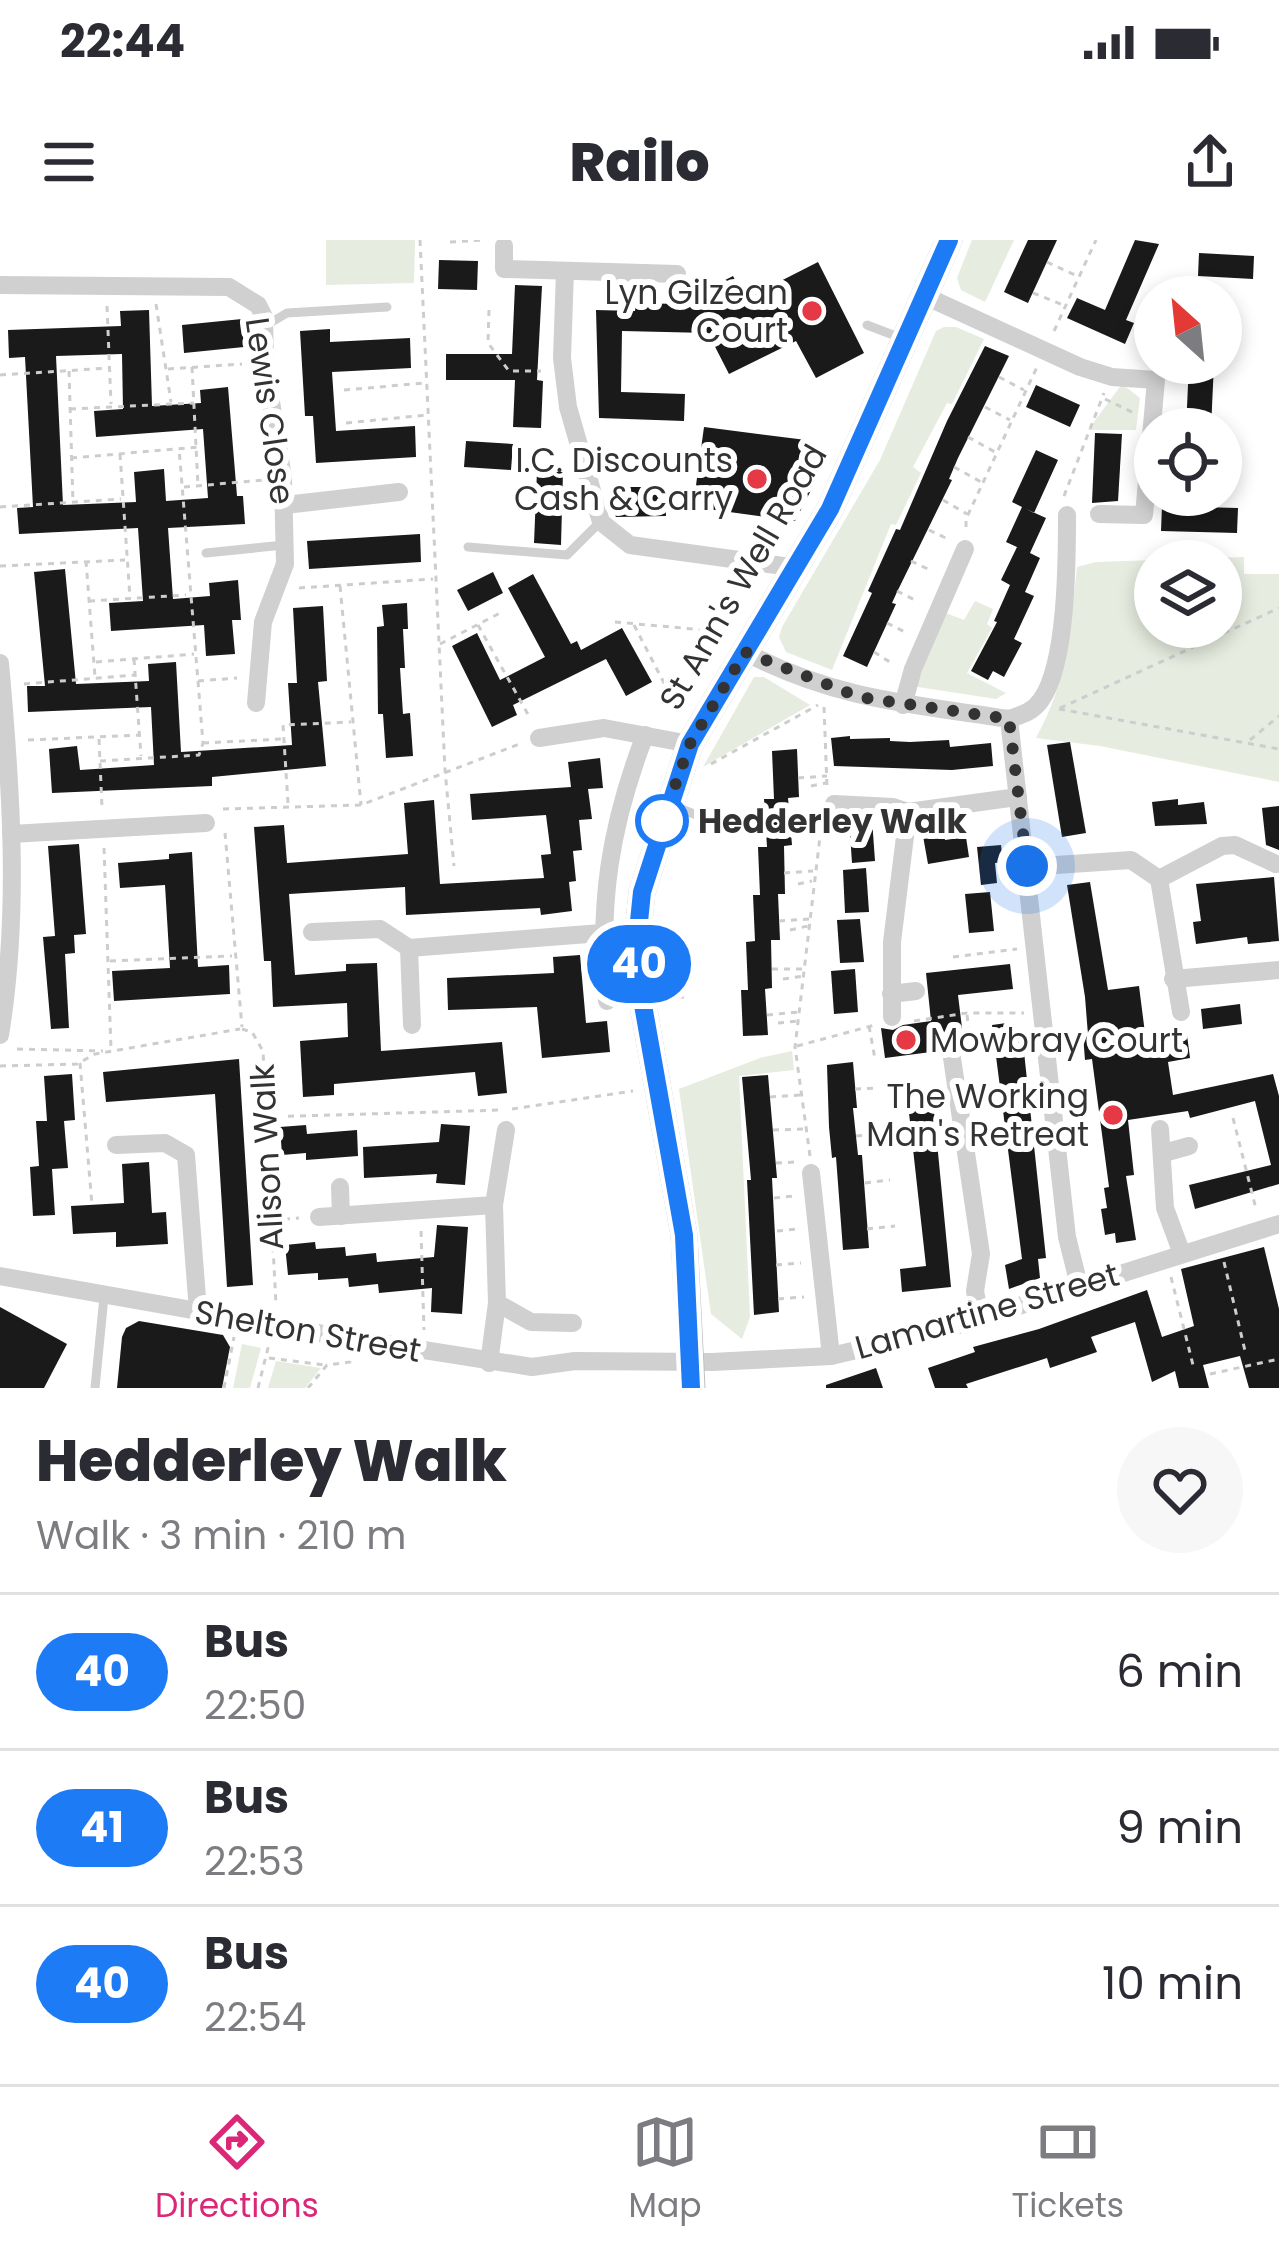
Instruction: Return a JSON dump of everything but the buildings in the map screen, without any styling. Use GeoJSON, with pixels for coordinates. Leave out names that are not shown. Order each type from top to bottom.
{"type":"FeatureCollection","features":[{"type":"Feature","properties":{"kind":"street","name":"St Ann's Well Road"},"geometry":{"type":"LineString","coordinates":[[690,1375],[684,1235],[658,1086],[638,916],[649,863],[735,640],[797,568],[830,509],[925,296],[944,242]]}},
{"type":"Feature","properties":{"kind":"street"},"geometry":{"type":"LineString","coordinates":[[499,243],[504,269],[677,274]]}},
{"type":"Feature","properties":{"kind":"street"},"geometry":{"type":"LineString","coordinates":[[565,271],[564,371],[572,424],[601,522],[630,545],[797,568]]}},
{"type":"Feature","properties":{"kind":"street","name":"Lewis Close"},"geometry":{"type":"LineString","coordinates":[[0,285],[229,287],[258,305],[283,478],[286,545],[285,564],[263,622],[256,703]]}},
{"type":"Feature","properties":{"kind":"street"},"geometry":{"type":"LineString","coordinates":[[925,296],[1044,352],[1112,377],[1134,374]]}},
{"type":"Feature","properties":{"kind":"street"},"geometry":{"type":"LineString","coordinates":[[285,505],[400,493]]}},
{"type":"Feature","properties":{"kind":"street"},"geometry":{"type":"LineString","coordinates":[[1099,514],[1134,515]]}},
{"type":"Feature","properties":{"kind":"street"},"geometry":{"type":"LineString","coordinates":[[735,640],[827,688],[903,705],[1009,719],[1028,712],[1041,700],[1054,670],[1067,515]]}},
{"type":"Feature","properties":{"kind":"street"},"geometry":{"type":"LineString","coordinates":[[903,705],[902,697],[965,549]]}},
{"type":"Feature","properties":{"kind":"street"},"geometry":{"type":"LineString","coordinates":[[1067,549],[1092,550]]}},
{"type":"Feature","properties":{"kind":"street"},"geometry":{"type":"LineString","coordinates":[[948,588],[969,596]]}},
{"type":"Feature","properties":{"kind":"street"},"geometry":{"type":"LineString","coordinates":[[0,663],[10,834],[8,989],[0,1035]]}},
{"type":"Feature","properties":{"kind":"street"},"geometry":{"type":"LineString","coordinates":[[1009,719],[1067,1237],[1079,1285]]}},
{"type":"Feature","properties":{"kind":"street"},"geometry":{"type":"LineString","coordinates":[[539,737],[604,728],[645,735],[694,753]]}},
{"type":"Feature","properties":{"kind":"street"},"geometry":{"type":"LineString","coordinates":[[608,1001],[601,933],[609,866],[645,735]]}},
{"type":"Feature","properties":{"kind":"street"},"geometry":{"type":"LineString","coordinates":[[828,803],[908,812],[1018,797]]}},
{"type":"Feature","properties":{"kind":"street"},"geometry":{"type":"LineString","coordinates":[[893,1021],[892,942],[903,921],[908,812]]}},
{"type":"Feature","properties":{"kind":"street"},"geometry":{"type":"LineString","coordinates":[[10,834],[103,828],[181,832],[206,823]]}},
{"type":"Feature","properties":{"kind":"street"},"geometry":{"type":"LineString","coordinates":[[1159,879],[1222,846],[1235,845],[1276,864]]}},
{"type":"Feature","properties":{"kind":"street"},"geometry":{"type":"LineString","coordinates":[[1027,866],[1132,860],[1159,879],[1181,1012]]}},
{"type":"Feature","properties":{"kind":"street"},"geometry":{"type":"LineString","coordinates":[[1009,912],[1029,909]]}},
{"type":"Feature","properties":{"kind":"street"},"geometry":{"type":"LineString","coordinates":[[312,932],[380,929],[409,948],[601,933]]}},
{"type":"Feature","properties":{"kind":"street"},"geometry":{"type":"LineString","coordinates":[[409,948],[412,1024]]}},
{"type":"Feature","properties":{"kind":"street"},"geometry":{"type":"LineString","coordinates":[[1173,979],[1279,970]]}},
{"type":"Feature","properties":{"kind":"street"},"geometry":{"type":"LineString","coordinates":[[605,980],[649,988]]}},
{"type":"Feature","properties":{"kind":"street"},"geometry":{"type":"LineString","coordinates":[[891,994],[916,991]]}},
{"type":"Feature","properties":{"kind":"street"},"geometry":{"type":"LineString","coordinates":[[952,1058],[981,1254],[975,1291],[980,1316]]}},
{"type":"Feature","properties":{"kind":"street"},"geometry":{"type":"LineString","coordinates":[[1160,1129],[1174,1257]]}},
{"type":"Feature","properties":{"kind":"street"},"geometry":{"type":"LineString","coordinates":[[490,1363],[497,1303],[494,1204],[506,1130]]}},
{"type":"Feature","properties":{"kind":"street"},"geometry":{"type":"LineString","coordinates":[[116,1145],[165,1143],[186,1155],[198,1311]]}},
{"type":"Feature","properties":{"kind":"street"},"geometry":{"type":"LineString","coordinates":[[1164,1153],[1189,1146]]}},
{"type":"Feature","properties":{"kind":"street"},"geometry":{"type":"LineString","coordinates":[[806,1167],[831,1356]]}},
{"type":"Feature","properties":{"kind":"street"},"geometry":{"type":"LineString","coordinates":[[340,1187],[341,1216]]}},
{"type":"Feature","properties":{"kind":"street"},"geometry":{"type":"LineString","coordinates":[[319,1217],[494,1204]]}},
{"type":"Feature","properties":{"kind":"street","name":"Lamartine Street"},"geometry":{"type":"LineString","coordinates":[[690,1375],[831,1356],[899,1341],[1270,1226]]}},
{"type":"Feature","properties":{"kind":"street","name":"Shelton Street"},"geometry":{"type":"LineString","coordinates":[[0,1276],[490,1363],[532,1367],[575,1361],[690,1375]]}},
{"type":"Feature","properties":{"kind":"street"},"geometry":{"type":"LineString","coordinates":[[497,1303],[531,1322],[573,1323]]}},
{"type":"Feature","properties":{"kind":"lane"},"geometry":{"type":"LineString","coordinates":[[264,326],[287,313],[387,307]]}},
{"type":"Feature","properties":{"kind":"lane"},"geometry":{"type":"LineString","coordinates":[[867,325],[905,340]]}},
{"type":"Feature","properties":{"kind":"lane"},"geometry":{"type":"LineString","coordinates":[[468,548],[567,555],[601,522]]}},
{"type":"Feature","properties":{"kind":"lane"},"geometry":{"type":"LineString","coordinates":[[206,553],[286,545]]}},
{"type":"Feature","properties":{"kind":"lane"},"geometry":{"type":"LineString","coordinates":[[668,804],[714,822]]}},
{"type":"Feature","properties":{"kind":"lane"},"geometry":{"type":"LineString","coordinates":[[95,1388],[104,1297]]}},
{"type":"Feature","properties":{"kind":"path"},"geometry":{"type":"LineString","coordinates":[[420,240],[445,770],[454,866]]}},
{"type":"Feature","properties":{"kind":"path"},"geometry":{"type":"LineString","coordinates":[[965,549],[968,514],[1096,240]]}},
{"type":"Feature","properties":{"kind":"path"},"geometry":{"type":"LineString","coordinates":[[450,242],[499,243]]}},
{"type":"Feature","properties":{"kind":"path"},"geometry":{"type":"LineString","coordinates":[[1047,262],[1079,277]]}},
{"type":"Feature","properties":{"kind":"path"},"geometry":{"type":"LineString","coordinates":[[105,286],[111,406]]}},
{"type":"Feature","properties":{"kind":"path"},"geometry":{"type":"LineString","coordinates":[[153,289],[171,404]]}},
{"type":"Feature","properties":{"kind":"path"},"geometry":{"type":"LineString","coordinates":[[1033,292],[1065,306]]}},
{"type":"Feature","properties":{"kind":"path"},"geometry":{"type":"LineString","coordinates":[[489,310],[488,344],[509,371],[564,371]]}},
{"type":"Feature","properties":{"kind":"path"},"geometry":{"type":"LineString","coordinates":[[166,369],[265,363]]}},
{"type":"Feature","properties":{"kind":"path"},"geometry":{"type":"LineString","coordinates":[[0,375],[111,368]]}},
{"type":"Feature","properties":{"kind":"path"},"geometry":{"type":"LineString","coordinates":[[192,368],[198,486]]}},
{"type":"Feature","properties":{"kind":"path"},"geometry":{"type":"LineString","coordinates":[[69,371],[73,502]]}},
{"type":"Feature","properties":{"kind":"path"},"geometry":{"type":"LineString","coordinates":[[999,377],[1023,390]]}},
{"type":"Feature","properties":{"kind":"path"},"geometry":{"type":"LineString","coordinates":[[1067,515],[1063,501],[1067,479],[1112,377]]}},
{"type":"Feature","properties":{"kind":"path"},"geometry":{"type":"LineString","coordinates":[[344,390],[425,383]]}},
{"type":"Feature","properties":{"kind":"path"},"geometry":{"type":"LineString","coordinates":[[1101,397],[1134,414]]}},
{"type":"Feature","properties":{"kind":"path"},"geometry":{"type":"LineString","coordinates":[[70,409],[194,403]]}},
{"type":"Feature","properties":{"kind":"path"},"geometry":{"type":"LineString","coordinates":[[985,407],[1012,421]]}},
{"type":"Feature","properties":{"kind":"path"},"geometry":{"type":"LineString","coordinates":[[346,423],[427,415]]}},
{"type":"Feature","properties":{"kind":"path"},"geometry":{"type":"LineString","coordinates":[[968,437],[997,453]]}},
{"type":"Feature","properties":{"kind":"path"},"geometry":{"type":"LineString","coordinates":[[71,458],[199,447]]}},
{"type":"Feature","properties":{"kind":"path"},"geometry":{"type":"LineString","coordinates":[[100,760],[199,755],[203,742],[179,448]]}},
{"type":"Feature","properties":{"kind":"path"},"geometry":{"type":"LineString","coordinates":[[120,454],[130,598]]}},
{"type":"Feature","properties":{"kind":"path"},"geometry":{"type":"LineString","coordinates":[[954,467],[983,483]]}},
{"type":"Feature","properties":{"kind":"path"},"geometry":{"type":"LineString","coordinates":[[182,487],[283,478]]}},
{"type":"Feature","properties":{"kind":"path"},"geometry":{"type":"LineString","coordinates":[[0,507],[123,499]]}},
{"type":"Feature","properties":{"kind":"path"},"geometry":{"type":"LineString","coordinates":[[943,500],[968,514]]}},
{"type":"Feature","properties":{"kind":"path"},"geometry":{"type":"LineString","coordinates":[[928,530],[945,538]]}},
{"type":"Feature","properties":{"kind":"path"},"geometry":{"type":"LineString","coordinates":[[0,566],[127,560]]}},
{"type":"Feature","properties":{"kind":"path"},"geometry":{"type":"LineString","coordinates":[[911,561],[932,571]]}},
{"type":"Feature","properties":{"kind":"path"},"geometry":{"type":"LineString","coordinates":[[86,562],[95,679]]}},
{"type":"Feature","properties":{"kind":"path"},"geometry":{"type":"LineString","coordinates":[[274,590],[435,579]]}},
{"type":"Feature","properties":{"kind":"path"},"geometry":{"type":"LineString","coordinates":[[340,586],[361,805]]}},
{"type":"Feature","properties":{"kind":"path"},"geometry":{"type":"LineString","coordinates":[[897,591],[920,603]]}},
{"type":"Feature","properties":{"kind":"path"},"geometry":{"type":"LineString","coordinates":[[89,601],[188,595]]}},
{"type":"Feature","properties":{"kind":"path"},"geometry":{"type":"LineString","coordinates":[[1279,608],[1058,709],[1279,749]]}},
{"type":"Feature","properties":{"kind":"path"},"geometry":{"type":"LineString","coordinates":[[439,645],[502,612]]}},
{"type":"Feature","properties":{"kind":"path"},"geometry":{"type":"LineString","coordinates":[[615,622],[735,640]]}},
{"type":"Feature","properties":{"kind":"path"},"geometry":{"type":"LineString","coordinates":[[887,623],[906,633]]}},
{"type":"Feature","properties":{"kind":"path"},"geometry":{"type":"LineString","coordinates":[[633,624],[676,708]]}},
{"type":"Feature","properties":{"kind":"path"},"geometry":{"type":"LineString","coordinates":[[354,722],[283,725],[288,805],[361,805],[381,800],[445,770],[539,737],[478,625]]}},
{"type":"Feature","properties":{"kind":"path"},"geometry":{"type":"LineString","coordinates":[[874,652],[892,663]]}},
{"type":"Feature","properties":{"kind":"path"},"geometry":{"type":"LineString","coordinates":[[94,662],[194,654]]}},
{"type":"Feature","properties":{"kind":"path"},"geometry":{"type":"LineString","coordinates":[[134,659],[142,758]]}},
{"type":"Feature","properties":{"kind":"path"},"geometry":{"type":"LineString","coordinates":[[2,686],[136,675]]}},
{"type":"Feature","properties":{"kind":"path"},"geometry":{"type":"LineString","coordinates":[[197,682],[258,676]]}},
{"type":"Feature","properties":{"kind":"path"},"geometry":{"type":"LineString","coordinates":[[694,753],[707,766],[825,701],[828,803],[812,872],[806,972],[795,1047],[808,1129],[806,1167],[776,1163]]}},
{"type":"Feature","properties":{"kind":"path"},"geometry":{"type":"LineString","coordinates":[[1248,742],[1279,716]]}},
{"type":"Feature","properties":{"kind":"path"},"geometry":{"type":"LineString","coordinates":[[7,741],[140,735]]}},
{"type":"Feature","properties":{"kind":"path"},"geometry":{"type":"LineString","coordinates":[[99,737],[111,1052]]}},
{"type":"Feature","properties":{"kind":"path"},"geometry":{"type":"LineString","coordinates":[[203,742],[284,739]]}},
{"type":"Feature","properties":{"kind":"path"},"geometry":{"type":"LineString","coordinates":[[798,778],[828,780]]}},
{"type":"Feature","properties":{"kind":"path"},"geometry":{"type":"LineString","coordinates":[[811,786],[828,780]]}},
{"type":"Feature","properties":{"kind":"path","name":"Alison Walk"},"geometry":{"type":"LineString","coordinates":[[276,1304],[263,1051],[252,1032],[242,1029],[223,807],[288,805]]}},
{"type":"Feature","properties":{"kind":"path"},"geometry":{"type":"LineString","coordinates":[[790,825],[819,826]]}},
{"type":"Feature","properties":{"kind":"path"},"geometry":{"type":"LineString","coordinates":[[805,835],[819,826]]}},
{"type":"Feature","properties":{"kind":"path"},"geometry":{"type":"LineString","coordinates":[[784,873],[812,872]]}},
{"type":"Feature","properties":{"kind":"path"},"geometry":{"type":"LineString","coordinates":[[798,884],[814,881]]}},
{"type":"Feature","properties":{"kind":"path"},"geometry":{"type":"LineString","coordinates":[[779,921],[811,919]]}},
{"type":"Feature","properties":{"kind":"path"},"geometry":{"type":"LineString","coordinates":[[790,930],[810,926]]}},
{"type":"Feature","properties":{"kind":"path"},"geometry":{"type":"LineString","coordinates":[[953,957],[1034,947]]}},
{"type":"Feature","properties":{"kind":"path"},"geometry":{"type":"LineString","coordinates":[[108,961],[234,956]]}},
{"type":"Feature","properties":{"kind":"path"},"geometry":{"type":"LineString","coordinates":[[772,969],[798,967],[806,972]]}},
{"type":"Feature","properties":{"kind":"path"},"geometry":{"type":"LineString","coordinates":[[783,979],[806,972]]}},
{"type":"Feature","properties":{"kind":"path"},"geometry":{"type":"LineString","coordinates":[[649,988],[684,997]]}},
{"type":"Feature","properties":{"kind":"path"},"geometry":{"type":"LineString","coordinates":[[795,1047],[893,1021],[1041,1010]]}},
{"type":"Feature","properties":{"kind":"path"},"geometry":{"type":"LineString","coordinates":[[767,1015],[800,1012]]}},
{"type":"Feature","properties":{"kind":"path"},"geometry":{"type":"LineString","coordinates":[[952,1058],[973,1055],[967,1013]]}},
{"type":"Feature","properties":{"kind":"path"},"geometry":{"type":"LineString","coordinates":[[778,1023],[799,1021]]}},
{"type":"Feature","properties":{"kind":"path"},"geometry":{"type":"LineString","coordinates":[[869,1026],[874,1059]]}},
{"type":"Feature","properties":{"kind":"path"},"geometry":{"type":"LineString","coordinates":[[0,1066],[80,1063],[111,1052],[242,1029]]}},
{"type":"Feature","properties":{"kind":"path"},"geometry":{"type":"LineString","coordinates":[[0,1048],[111,1052]]}},
{"type":"Feature","properties":{"kind":"path"},"geometry":{"type":"LineString","coordinates":[[80,1063],[92,1205]]}},
{"type":"Feature","properties":{"kind":"path"},"geometry":{"type":"LineString","coordinates":[[264,1117],[507,1110],[658,1086]]}},
{"type":"Feature","properties":{"kind":"path"},"geometry":{"type":"LineString","coordinates":[[855,1089],[879,1088]]}},
{"type":"Feature","properties":{"kind":"path"},"geometry":{"type":"LineString","coordinates":[[770,1097],[802,1095]]}},
{"type":"Feature","properties":{"kind":"path"},"geometry":{"type":"LineString","coordinates":[[1233,1118],[1270,1226]]}},
{"type":"Feature","properties":{"kind":"path"},"geometry":{"type":"LineString","coordinates":[[773,1130],[808,1129]]}},
{"type":"Feature","properties":{"kind":"path"},"geometry":{"type":"LineString","coordinates":[[856,1136],[885,1134]]}},
{"type":"Feature","properties":{"kind":"path"},"geometry":{"type":"LineString","coordinates":[[865,1183],[887,1180]]}},
{"type":"Feature","properties":{"kind":"path"},"geometry":{"type":"LineString","coordinates":[[774,1198],[797,1196]]}},
{"type":"Feature","properties":{"kind":"path"},"geometry":{"type":"LineString","coordinates":[[420,1212],[425,1351]]}},
{"type":"Feature","properties":{"kind":"path"},"geometry":{"type":"LineString","coordinates":[[271,1220],[319,1217]]}},
{"type":"Feature","properties":{"kind":"path"},"geometry":{"type":"LineString","coordinates":[[867,1229],[896,1226]]}},
{"type":"Feature","properties":{"kind":"path"},"geometry":{"type":"LineString","coordinates":[[777,1231],[800,1229]]}},
{"type":"Feature","properties":{"kind":"path"},"geometry":{"type":"LineString","coordinates":[[1219,1243],[1246,1354]]}},
{"type":"Feature","properties":{"kind":"path"},"geometry":{"type":"LineString","coordinates":[[1174,1257],[1194,1369]]}},
{"type":"Feature","properties":{"kind":"path"},"geometry":{"type":"LineString","coordinates":[[776,1265],[804,1263]]}},
{"type":"Feature","properties":{"kind":"path"},"geometry":{"type":"LineString","coordinates":[[778,1299],[825,1296]]}},
{"type":"Feature","properties":{"kind":"path"},"geometry":{"type":"LineString","coordinates":[[224,1388],[237,1318]]}},
{"type":"Feature","properties":{"kind":"path"},"geometry":{"type":"LineString","coordinates":[[258,1388],[268,1355],[327,1365],[350,1362],[356,1340]]}},
{"type":"Feature","properties":{"kind":"path"},"geometry":{"type":"LineString","coordinates":[[1210,1374],[1279,1359]]}},
{"type":"Feature","properties":{"kind":"path"},"geometry":{"type":"LineString","coordinates":[[308,1388],[327,1365]]}},
{"type":"Feature","properties":{"kind":"shaded area"},"geometry":{"type":"Polygon","coordinates":[[[326,240],[415,240],[414,283],[326,285],[326,240]]]}},
{"type":"Feature","properties":{"kind":"shaded area"},"geometry":{"type":"Polygon","coordinates":[[[972,240],[1014,240],[985,302],[961,290],[957,278],[972,240]]]}},
{"type":"Feature","properties":{"kind":"shaded area"},"geometry":{"type":"Polygon","coordinates":[[[944,327],[984,339],[913,467],[921,473],[896,525],[891,524],[832,670],[786,652],[779,637],[782,627],[880,460],[936,331],[944,327]]]}},
{"type":"Feature","properties":{"kind":"shaded area"},"geometry":{"type":"Polygon","coordinates":[[[1122,384],[1140,398],[1139,408],[1134,408],[1134,430],[1088,430],[1122,384]]]}},
{"type":"Feature","properties":{"kind":"shaded area"},"geometry":{"type":"Polygon","coordinates":[[[1242,557],[1244,574],[1279,574],[1279,782],[1036,738],[1061,675],[1077,567],[1134,561],[1134,648],[1242,648],[1242,557]]]}},
{"type":"Feature","properties":{"kind":"shaded area"},"geometry":{"type":"Polygon","coordinates":[[[975,601],[993,609],[987,624],[992,628],[967,673],[1006,693],[996,699],[918,687],[946,613],[964,620],[975,601]]]}},
{"type":"Feature","properties":{"kind":"shaded area"},"geometry":{"type":"Polygon","coordinates":[[[754,677],[764,677],[810,705],[703,767],[754,677]]]}},
{"type":"Feature","properties":{"kind":"shaded area"},"geometry":{"type":"Polygon","coordinates":[[[792,1051],[794,1070],[739,1076],[750,1317],[742,1339],[711,1314],[679,1089],[792,1051]]]}},
{"type":"Feature","properties":{"kind":"shaded area"},"geometry":{"type":"Polygon","coordinates":[[[242,1344],[261,1348],[250,1388],[233,1388],[242,1344]]]}},
{"type":"Feature","properties":{"kind":"shaded area"},"geometry":{"type":"Polygon","coordinates":[[[276,1361],[321,1368],[305,1388],[268,1388],[276,1361]]]}},
{"type":"Feature","properties":{"kind":"bus line","name":"40"},"geometry":{"type":"LineString","coordinates":[[691,1388],[684,1235],[643,1005],[637,941],[642,892],[690,744],[830,509],[949,240]]}},
{"type":"Feature","properties":{"kind":"place","name":"Lyn Gilzean Court"},"geometry":{"type":"Point","coordinates":[812,311]}},
{"type":"Feature","properties":{"kind":"place","name":"I.C. Discounts Cash & Carry"},"geometry":{"type":"Point","coordinates":[757,479]}},
{"type":"Feature","properties":{"kind":"place","name":"Hedderley Walk"},"geometry":{"type":"Point","coordinates":[662,821]}},
{"type":"Feature","properties":{"kind":"place","name":"Mowbray Court"},"geometry":{"type":"Point","coordinates":[906,1040]}},
{"type":"Feature","properties":{"kind":"place","name":"The Working Man's Retreat"},"geometry":{"type":"Point","coordinates":[1113,1115]}},
{"type":"Feature","properties":{"kind":"route"},"geometry":{"type":"LineString","coordinates":[[662,821],[658,833],[690,744],[745,652],[859,697],[1009,719],[1027,866]]}}]}
